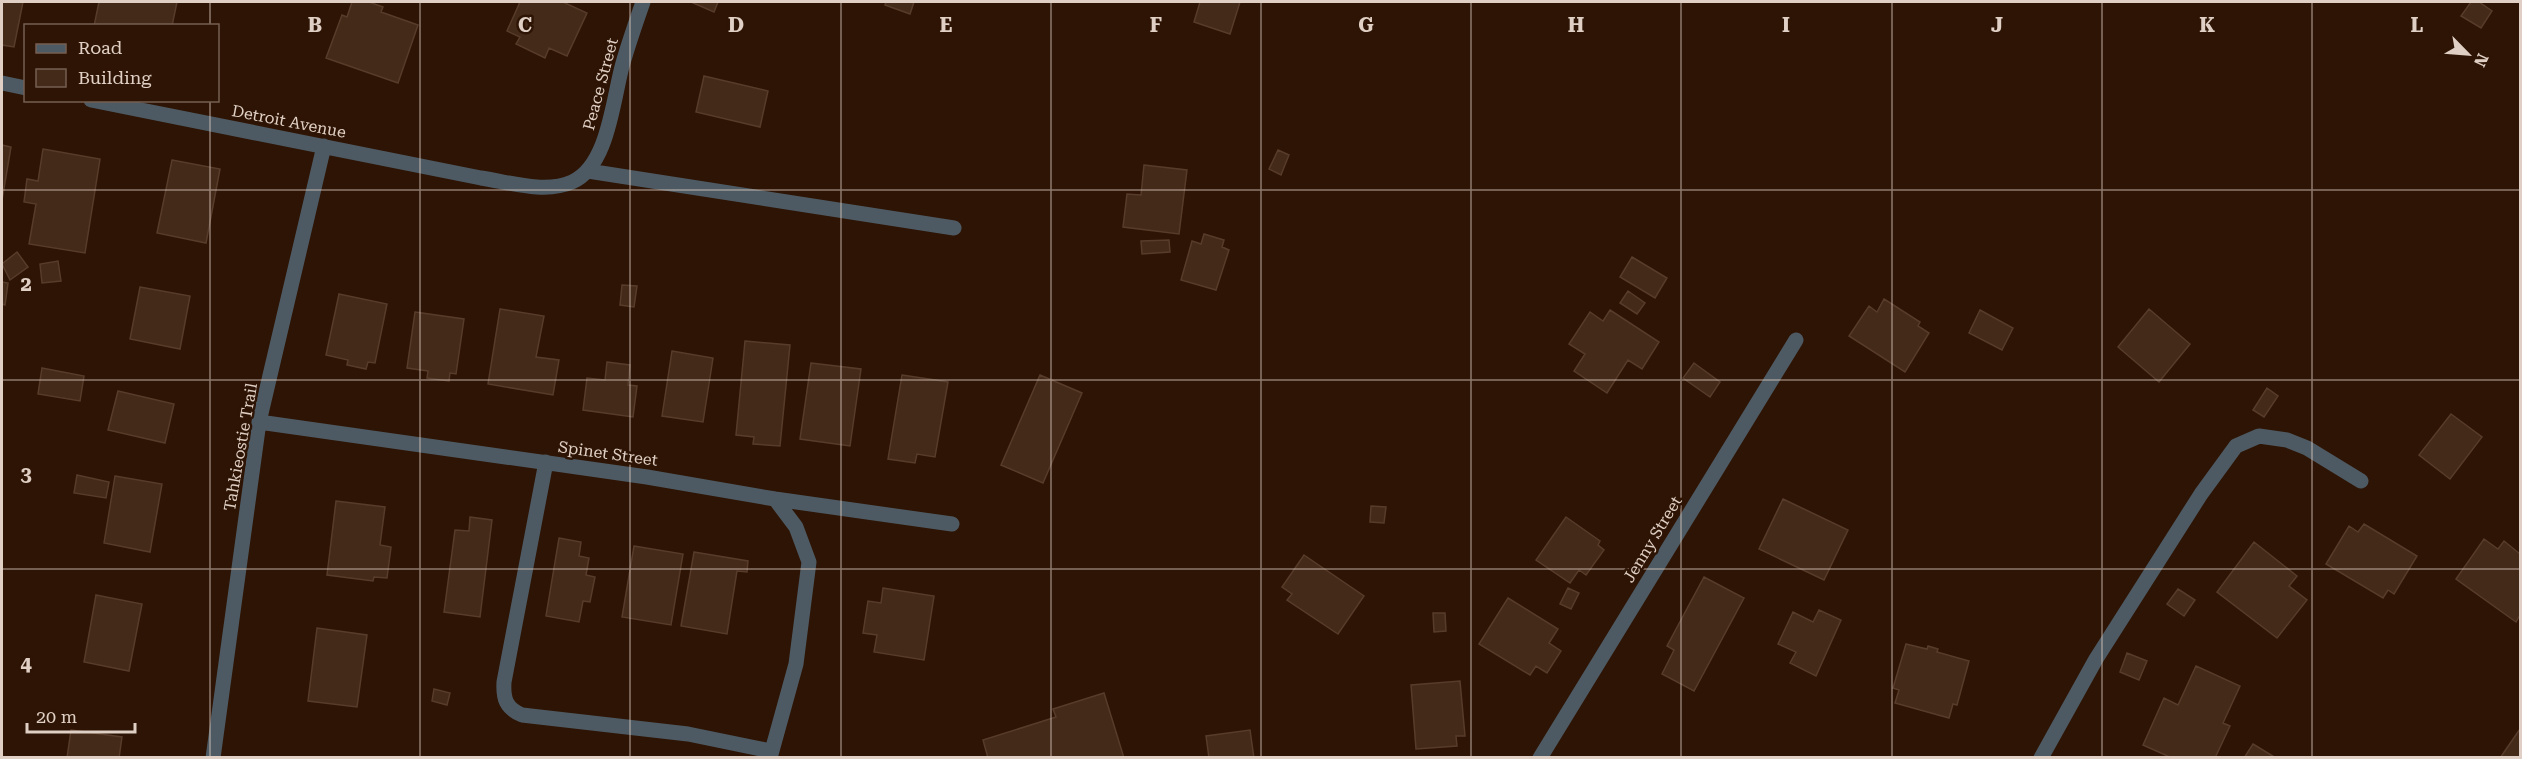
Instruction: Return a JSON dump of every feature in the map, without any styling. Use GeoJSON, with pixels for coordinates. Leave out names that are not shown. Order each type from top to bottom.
{"type":"FeatureCollection","features":[{"type":"Feature","properties":{"kind":"street","name":"Peace Street"},"geometry":{"type":"LineString","coordinates":[[588,171],[605,138],[622,65],[643,2]]}},
{"type":"Feature","properties":{"kind":"street"},"geometry":{"type":"LineString","coordinates":[[2,83],[24,88]]}},
{"type":"Feature","properties":{"kind":"street","name":"Detroit Avenue"},"geometry":{"type":"LineString","coordinates":[[101,102],[481,178],[546,187],[572,182],[588,171]]}},
{"type":"Feature","properties":{"kind":"street","name":"Tahkieostie Trail"},"geometry":{"type":"LineString","coordinates":[[213,758],[259,422],[324,146]]}},
{"type":"Feature","properties":{"kind":"street"},"geometry":{"type":"LineString","coordinates":[[588,171],[954,228]]}},
{"type":"Feature","properties":{"kind":"street","name":"Jenny Street"},"geometry":{"type":"LineString","coordinates":[[1540,758],[1796,339]]}},
{"type":"Feature","properties":{"kind":"street","name":"Spinet Street"},"geometry":{"type":"LineString","coordinates":[[259,422],[546,462],[775,499],[952,524]]}},
{"type":"Feature","properties":{"kind":"street"},"geometry":{"type":"LineString","coordinates":[[2041,758],[2096,659],[2201,494],[2236,446],[2259,435],[2287,440],[2307,448],[2361,480]]}},
{"type":"Feature","properties":{"kind":"street"},"geometry":{"type":"LineString","coordinates":[[546,462],[504,682],[503,697],[510,710],[522,715],[688,734],[770,754],[796,664],[809,562],[796,527],[775,499]]}},
{"type":"Feature","properties":{"kind":"building"},"geometry":{"type":"Polygon","coordinates":[[[2,2],[23,2],[14,47],[2,45],[2,2]]]}},
{"type":"Feature","properties":{"kind":"building"},"geometry":{"type":"Polygon","coordinates":[[[99,2],[177,2],[172,24],[94,24],[99,2]]]}},
{"type":"Feature","properties":{"kind":"building"},"geometry":{"type":"Polygon","coordinates":[[[352,2],[369,2],[383,7],[381,12],[418,25],[398,83],[326,58],[342,15],[347,17],[352,2]]]}},
{"type":"Feature","properties":{"kind":"building"},"geometry":{"type":"Polygon","coordinates":[[[520,2],[563,2],[587,13],[567,56],[549,48],[545,58],[516,44],[520,37],[507,31],[520,2]]]}},
{"type":"Feature","properties":{"kind":"building"},"geometry":{"type":"Polygon","coordinates":[[[691,2],[718,2],[714,12],[691,2]]]}},
{"type":"Feature","properties":{"kind":"building"},"geometry":{"type":"Polygon","coordinates":[[[886,2],[914,2],[910,14],[885,5],[886,2]]]}},
{"type":"Feature","properties":{"kind":"building"},"geometry":{"type":"Polygon","coordinates":[[[1200,2],[1240,2],[1230,34],[1194,22],[1200,2]]]}},
{"type":"Feature","properties":{"kind":"building"},"geometry":{"type":"Polygon","coordinates":[[[2471,2],[2479,2],[2492,11],[2481,28],[2461,16],[2471,2]]]}},
{"type":"Feature","properties":{"kind":"building"},"geometry":{"type":"Polygon","coordinates":[[[704,76],[768,91],[760,127],[696,112],[704,76]]]}},
{"type":"Feature","properties":{"kind":"building"},"geometry":{"type":"Polygon","coordinates":[[[2,145],[11,147],[2,200],[2,145]]]}},
{"type":"Feature","properties":{"kind":"building"},"geometry":{"type":"Polygon","coordinates":[[[43,149],[100,159],[85,253],[29,244],[36,204],[24,202],[27,179],[38,181],[43,149]]]}},
{"type":"Feature","properties":{"kind":"building"},"geometry":{"type":"Polygon","coordinates":[[[1278,150],[1289,155],[1281,175],[1269,169],[1278,150]]]}},
{"type":"Feature","properties":{"kind":"building"},"geometry":{"type":"Polygon","coordinates":[[[172,160],[220,169],[206,243],[157,233],[172,160]]]}},
{"type":"Feature","properties":{"kind":"building"},"geometry":{"type":"Polygon","coordinates":[[[1144,165],[1187,170],[1179,234],[1123,227],[1127,194],[1141,195],[1144,165]]]}},
{"type":"Feature","properties":{"kind":"building"},"geometry":{"type":"Polygon","coordinates":[[[1204,234],[1224,240],[1222,247],[1229,250],[1216,290],[1181,280],[1192,241],[1201,244],[1204,234]]]}},
{"type":"Feature","properties":{"kind":"building"},"geometry":{"type":"Polygon","coordinates":[[[1169,240],[1170,252],[1142,254],[1141,241],[1169,240]]]}},
{"type":"Feature","properties":{"kind":"building"},"geometry":{"type":"Polygon","coordinates":[[[17,252],[28,267],[10,280],[2,264],[17,252]]]}},
{"type":"Feature","properties":{"kind":"building"},"geometry":{"type":"Polygon","coordinates":[[[1632,257],[1667,278],[1655,298],[1620,277],[1632,257]]]}},
{"type":"Feature","properties":{"kind":"building"},"geometry":{"type":"Polygon","coordinates":[[[58,261],[61,281],[42,283],[40,264],[58,261]]]}},
{"type":"Feature","properties":{"kind":"building"},"geometry":{"type":"Polygon","coordinates":[[[2,282],[8,283],[5,305],[2,304],[2,282]]]}},
{"type":"Feature","properties":{"kind":"building"},"geometry":{"type":"Polygon","coordinates":[[[622,285],[637,286],[634,307],[620,305],[622,285]]]}},
{"type":"Feature","properties":{"kind":"building"},"geometry":{"type":"Polygon","coordinates":[[[140,287],[190,296],[180,349],[130,339],[140,287]]]}},
{"type":"Feature","properties":{"kind":"building"},"geometry":{"type":"Polygon","coordinates":[[[1628,291],[1645,303],[1637,314],[1620,303],[1628,291]]]}},
{"type":"Feature","properties":{"kind":"building"},"geometry":{"type":"Polygon","coordinates":[[[339,294],[387,304],[375,363],[368,362],[366,369],[347,365],[348,360],[326,355],[339,294]]]}},
{"type":"Feature","properties":{"kind":"building"},"geometry":{"type":"Polygon","coordinates":[[[1884,299],[1920,322],[1918,326],[1929,333],[1905,372],[1849,336],[1869,306],[1877,312],[1884,299]]]}},
{"type":"Feature","properties":{"kind":"building"},"geometry":{"type":"Polygon","coordinates":[[[500,309],[544,316],[536,357],[559,360],[553,395],[488,384],[500,309]]]}},
{"type":"Feature","properties":{"kind":"building"},"geometry":{"type":"Polygon","coordinates":[[[2149,309],[2190,344],[2159,382],[2118,347],[2149,309]]]}},
{"type":"Feature","properties":{"kind":"building"},"geometry":{"type":"Polygon","coordinates":[[[1610,310],[1659,342],[1642,369],[1628,360],[1607,393],[1574,371],[1585,354],[1569,344],[1590,312],[1603,321],[1610,310]]]}},
{"type":"Feature","properties":{"kind":"building"},"geometry":{"type":"Polygon","coordinates":[[[1980,310],[2013,328],[2002,350],[1969,333],[1980,310]]]}},
{"type":"Feature","properties":{"kind":"building"},"geometry":{"type":"Polygon","coordinates":[[[415,312],[464,319],[456,374],[450,373],[449,381],[427,378],[428,371],[407,368],[415,312]]]}},
{"type":"Feature","properties":{"kind":"building"},"geometry":{"type":"Polygon","coordinates":[[[745,341],[790,345],[780,446],[753,444],[754,437],[736,435],[745,341]]]}},
{"type":"Feature","properties":{"kind":"building"},"geometry":{"type":"Polygon","coordinates":[[[672,351],[713,358],[703,422],[662,416],[672,351]]]}},
{"type":"Feature","properties":{"kind":"building"},"geometry":{"type":"Polygon","coordinates":[[[607,362],[630,365],[628,385],[637,386],[633,417],[583,410],[587,378],[605,380],[607,362]]]}},
{"type":"Feature","properties":{"kind":"building"},"geometry":{"type":"Polygon","coordinates":[[[811,363],[861,369],[850,446],[800,439],[811,363]]]}},
{"type":"Feature","properties":{"kind":"building"},"geometry":{"type":"Polygon","coordinates":[[[1694,363],[1720,382],[1710,397],[1683,378],[1694,363]]]}},
{"type":"Feature","properties":{"kind":"building"},"geometry":{"type":"Polygon","coordinates":[[[42,368],[84,376],[80,401],[38,394],[42,368]]]}},
{"type":"Feature","properties":{"kind":"building"},"geometry":{"type":"Polygon","coordinates":[[[902,375],[948,382],[935,457],[917,454],[915,463],[888,459],[902,375]]]}},
{"type":"Feature","properties":{"kind":"building"},"geometry":{"type":"Polygon","coordinates":[[[1040,375],[1082,393],[1043,483],[1001,465],[1040,375]]]}},
{"type":"Feature","properties":{"kind":"building"},"geometry":{"type":"Polygon","coordinates":[[[2267,388],[2278,396],[2264,417],[2253,410],[2267,388]]]}},
{"type":"Feature","properties":{"kind":"building"},"geometry":{"type":"Polygon","coordinates":[[[118,391],[174,404],[165,443],[108,430],[118,391]]]}},
{"type":"Feature","properties":{"kind":"building"},"geometry":{"type":"Polygon","coordinates":[[[2451,414],[2482,437],[2450,479],[2419,455],[2451,414]]]}},
{"type":"Feature","properties":{"kind":"building"},"geometry":{"type":"Polygon","coordinates":[[[77,475],[109,482],[106,498],[74,493],[77,475]]]}},
{"type":"Feature","properties":{"kind":"building"},"geometry":{"type":"Polygon","coordinates":[[[115,476],[162,484],[150,552],[104,543],[115,476]]]}},
{"type":"Feature","properties":{"kind":"building"},"geometry":{"type":"Polygon","coordinates":[[[1783,499],[1848,530],[1824,580],[1759,549],[1783,499]]]}},
{"type":"Feature","properties":{"kind":"building"},"geometry":{"type":"Polygon","coordinates":[[[336,501],[385,507],[380,545],[391,547],[387,578],[374,577],[373,581],[327,575],[336,501]]]}},
{"type":"Feature","properties":{"kind":"building"},"geometry":{"type":"Polygon","coordinates":[[[1371,506],[1386,507],[1384,523],[1370,522],[1371,506]]]}},
{"type":"Feature","properties":{"kind":"building"},"geometry":{"type":"Polygon","coordinates":[[[470,517],[492,520],[480,617],[444,612],[455,530],[469,531],[470,517]]]}},
{"type":"Feature","properties":{"kind":"building"},"geometry":{"type":"Polygon","coordinates":[[[1566,517],[1600,541],[1598,545],[1604,550],[1586,575],[1579,570],[1570,583],[1536,560],[1566,517]]]}},
{"type":"Feature","properties":{"kind":"building"},"geometry":{"type":"Polygon","coordinates":[[[2364,524],[2417,556],[2394,594],[2388,590],[2383,598],[2326,564],[2349,526],[2358,532],[2364,524]]]}},
{"type":"Feature","properties":{"kind":"building"},"geometry":{"type":"Polygon","coordinates":[[[559,538],[581,542],[579,556],[589,558],[586,575],[595,577],[590,602],[583,601],[579,622],[546,616],[559,538]]]}},
{"type":"Feature","properties":{"kind":"building"},"geometry":{"type":"Polygon","coordinates":[[[2484,539],[2498,549],[2504,541],[2520,554],[2520,615],[2516,622],[2456,579],[2484,539]]]}},
{"type":"Feature","properties":{"kind":"building"},"geometry":{"type":"Polygon","coordinates":[[[2254,542],[2297,576],[2289,586],[2307,600],[2277,638],[2217,592],[2254,542]]]}},
{"type":"Feature","properties":{"kind":"building"},"geometry":{"type":"Polygon","coordinates":[[[634,546],[683,554],[671,625],[622,617],[634,546]]]}},
{"type":"Feature","properties":{"kind":"building"},"geometry":{"type":"Polygon","coordinates":[[[694,552],[748,561],[747,572],[737,571],[727,634],[681,626],[694,552]]]}},
{"type":"Feature","properties":{"kind":"building"},"geometry":{"type":"Polygon","coordinates":[[[1304,555],[1364,596],[1338,634],[1287,600],[1292,594],[1282,587],[1304,555]]]}},
{"type":"Feature","properties":{"kind":"building"},"geometry":{"type":"Polygon","coordinates":[[[1704,577],[1744,598],[1694,691],[1662,674],[1674,650],[1667,646],[1704,577]]]}},
{"type":"Feature","properties":{"kind":"building"},"geometry":{"type":"Polygon","coordinates":[[[883,588],[934,596],[924,660],[874,652],[877,635],[863,633],[868,601],[881,603],[883,588]]]}},
{"type":"Feature","properties":{"kind":"building"},"geometry":{"type":"Polygon","coordinates":[[[1568,588],[1579,593],[1571,609],[1560,604],[1568,588]]]}},
{"type":"Feature","properties":{"kind":"building"},"geometry":{"type":"Polygon","coordinates":[[[2178,589],[2195,600],[2184,616],[2167,604],[2178,589]]]}},
{"type":"Feature","properties":{"kind":"building"},"geometry":{"type":"Polygon","coordinates":[[[96,595],[142,604],[129,671],[84,662],[96,595]]]}},
{"type":"Feature","properties":{"kind":"building"},"geometry":{"type":"Polygon","coordinates":[[[1508,598],[1558,629],[1549,643],[1561,651],[1547,673],[1536,666],[1530,675],[1479,644],[1508,598]]]}},
{"type":"Feature","properties":{"kind":"building"},"geometry":{"type":"Polygon","coordinates":[[[1819,610],[1841,620],[1816,676],[1790,663],[1796,652],[1778,644],[1793,612],[1813,622],[1819,610]]]}},
{"type":"Feature","properties":{"kind":"building"},"geometry":{"type":"Polygon","coordinates":[[[1433,613],[1445,613],[1446,631],[1434,632],[1433,613]]]}},
{"type":"Feature","properties":{"kind":"building"},"geometry":{"type":"Polygon","coordinates":[[[317,628],[367,635],[357,707],[308,701],[317,628]]]}},
{"type":"Feature","properties":{"kind":"building"},"geometry":{"type":"Polygon","coordinates":[[[1906,644],[1927,649],[1928,646],[1938,649],[1937,652],[1969,661],[1957,705],[1953,704],[1949,718],[1895,703],[1899,690],[1893,688],[1906,644]]]}},
{"type":"Feature","properties":{"kind":"building"},"geometry":{"type":"Polygon","coordinates":[[[2127,653],[2147,661],[2139,680],[2120,672],[2127,653]]]}},
{"type":"Feature","properties":{"kind":"building"},"geometry":{"type":"Polygon","coordinates":[[[2196,666],[2240,686],[2223,723],[2230,726],[2215,758],[2172,758],[2143,745],[2164,698],[2178,705],[2196,666]]]}},
{"type":"Feature","properties":{"kind":"building"},"geometry":{"type":"Polygon","coordinates":[[[1460,681],[1465,736],[1456,736],[1457,746],[1416,749],[1411,685],[1460,681]]]}},
{"type":"Feature","properties":{"kind":"building"},"geometry":{"type":"Polygon","coordinates":[[[434,689],[450,693],[447,705],[432,701],[434,689]]]}},
{"type":"Feature","properties":{"kind":"building"},"geometry":{"type":"Polygon","coordinates":[[[1104,693],[1124,758],[988,758],[983,740],[1056,717],[1053,709],[1104,693]]]}},
{"type":"Feature","properties":{"kind":"building"},"geometry":{"type":"Polygon","coordinates":[[[2520,729],[2520,758],[2500,758],[2520,729]]]}},
{"type":"Feature","properties":{"kind":"building"},"geometry":{"type":"Polygon","coordinates":[[[71,730],[122,737],[119,758],[67,758],[71,730]]]}},
{"type":"Feature","properties":{"kind":"building"},"geometry":{"type":"Polygon","coordinates":[[[1250,730],[1254,758],[1209,758],[1206,736],[1250,730]]]}},
{"type":"Feature","properties":{"kind":"building"},"geometry":{"type":"Polygon","coordinates":[[[2253,744],[2276,758],[2244,758],[2253,744]]]}}]}
